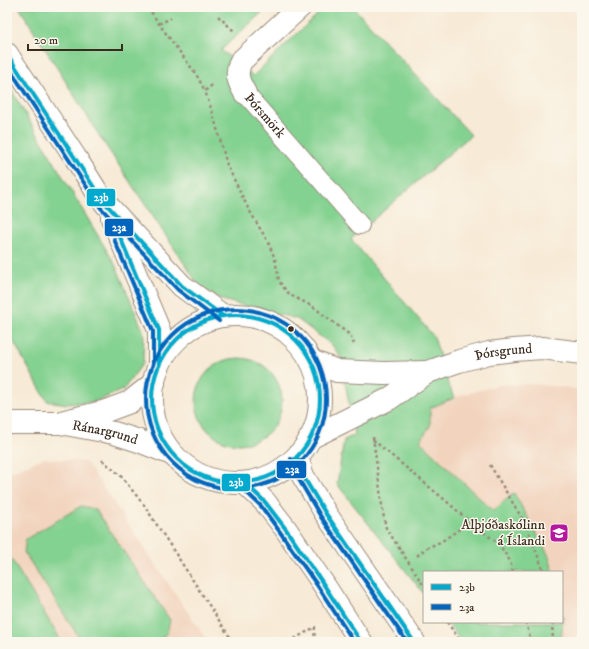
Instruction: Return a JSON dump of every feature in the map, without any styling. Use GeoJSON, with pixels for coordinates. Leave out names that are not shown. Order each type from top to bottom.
{"type":"FeatureCollection","features":[{"type":"Feature","properties":{"kind":"street"},"geometry":{"type":"LineString","coordinates":[[241,61],[300,7]]}},
{"type":"Feature","properties":{"kind":"street"},"geometry":{"type":"LineString","coordinates":[[7,54],[106,204],[182,286],[223,316]]}},
{"type":"Feature","properties":{"kind":"street","name":"Þórsmörk"},"geometry":{"type":"LineString","coordinates":[[241,61],[238,67],[238,80],[245,93]]}},
{"type":"Feature","properties":{"kind":"street"},"geometry":{"type":"LineString","coordinates":[[106,204],[159,330],[156,374],[152,402],[155,420],[161,438],[172,454],[187,468],[205,478],[225,483],[245,483],[276,473],[282,470],[297,457],[310,438],[318,417],[320,398],[317,379],[311,361],[301,346],[288,334],[274,325],[258,318],[223,316],[192,328],[179,338],[167,351],[156,374]]}},
{"type":"Feature","properties":{"kind":"street","name":"Þórsgrund"},"geometry":{"type":"LineString","coordinates":[[310,438],[389,400],[428,372],[459,360],[489,353],[542,348],[582,353]]}},
{"type":"Feature","properties":{"kind":"street","name":"Þórsgrund"},"geometry":{"type":"LineString","coordinates":[[311,361],[337,371],[384,373],[428,372]]}},
{"type":"Feature","properties":{"kind":"street","name":"Ránargrund"},"geometry":{"type":"LineString","coordinates":[[60,423],[103,412],[130,402],[156,374]]}},
{"type":"Feature","properties":{"kind":"street","name":"Ránargrund"},"geometry":{"type":"LineString","coordinates":[[7,423],[60,423],[114,433],[172,454]]}},
{"type":"Feature","properties":{"kind":"street"},"geometry":{"type":"LineString","coordinates":[[297,457],[303,476],[326,514],[414,642]]}},
{"type":"Feature","properties":{"kind":"street"},"geometry":{"type":"LineString","coordinates":[[245,483],[265,502],[284,528],[322,582],[361,642]]}},
{"type":"Feature","properties":{"kind":"lane","name":"Þórsmörk"},"geometry":{"type":"LineString","coordinates":[[245,93],[360,225]]}},
{"type":"Feature","properties":{"kind":"path"},"geometry":{"type":"LineString","coordinates":[[148,7],[196,74],[205,91],[227,165],[248,208],[268,242],[275,259],[279,281],[290,295],[312,306],[350,335],[359,357],[361,372]]}},
{"type":"Feature","properties":{"kind":"path"},"geometry":{"type":"LineString","coordinates":[[160,24],[171,18]]}},
{"type":"Feature","properties":{"kind":"path"},"geometry":{"type":"LineString","coordinates":[[205,91],[241,61]]}},
{"type":"Feature","properties":{"kind":"path"},"geometry":{"type":"LineString","coordinates":[[369,410],[386,528],[423,584]]}},
{"type":"Feature","properties":{"kind":"path"},"geometry":{"type":"LineString","coordinates":[[373,440],[470,522],[499,544],[510,561],[513,571]]}},
{"type":"Feature","properties":{"kind":"path"},"geometry":{"type":"LineString","coordinates":[[99,457],[120,475],[144,505],[233,642]]}},
{"type":"Feature","properties":{"kind":"path"},"geometry":{"type":"LineString","coordinates":[[490,466],[526,525],[544,571]]}},
{"type":"Feature","properties":{"kind":"path"},"geometry":{"type":"LineString","coordinates":[[417,556],[425,549],[442,541],[470,522]]}},
{"type":"Feature","properties":{"kind":"path"},"geometry":{"type":"LineString","coordinates":[[448,623],[460,642]]}},
{"type":"Feature","properties":{"kind":"path"},"geometry":{"type":"LineString","coordinates":[[526,623],[531,642]]}},
{"type":"Feature","properties":{"kind":"path"},"geometry":{"type":"LineString","coordinates":[[552,623],[553,642]]}},
{"type":"Feature","properties":{"kind":"path"},"geometry":{"type":"LineString","coordinates":[[289,642],[315,627],[314,642]]}},
{"type":"Feature","properties":{"kind":"shaded area","name":"Alþjóðaskólinn á Íslandi"},"geometry":{"type":"Polygon","coordinates":[[[532,384],[582,390],[582,642],[561,642],[563,623],[563,571],[553,571],[549,556],[513,493],[493,511],[419,441],[430,426],[430,408],[459,396],[498,385],[532,384]]]}},
{"type":"Feature","properties":{"kind":"shaded area"},"geometry":{"type":"Polygon","coordinates":[[[43,458],[86,462],[208,642],[7,642],[7,474],[43,458]]]}},
{"type":"Feature","properties":{"kind":"green space"},"geometry":{"type":"Polygon","coordinates":[[[19,7],[268,7],[221,50],[253,76],[325,7],[353,7],[471,135],[351,239],[434,337],[454,398],[430,408],[430,426],[420,441],[493,511],[514,493],[549,556],[553,571],[423,571],[423,593],[337,484],[344,440],[355,435],[340,356],[332,345],[297,319],[222,300],[200,287],[102,140],[19,7]]]}},
{"type":"Feature","properties":{"kind":"green space"},"geometry":{"type":"Polygon","coordinates":[[[7,83],[116,266],[144,333],[143,363],[123,390],[94,402],[67,404],[47,401],[7,330],[7,83]]]}},
{"type":"Feature","properties":{"kind":"green space"},"geometry":{"type":"Polygon","coordinates":[[[231,358],[247,358],[256,361],[270,370],[279,384],[282,393],[282,409],[279,418],[270,432],[256,441],[247,444],[231,444],[215,437],[208,432],[203,425],[196,409],[196,393],[203,377],[208,370],[215,365],[231,358]]]}},
{"type":"Feature","properties":{"kind":"green space"},"geometry":{"type":"Polygon","coordinates":[[[81,506],[95,509],[170,620],[167,634],[155,642],[82,642],[24,552],[26,539],[81,506]]]}},
{"type":"Feature","properties":{"kind":"green space"},"geometry":{"type":"Polygon","coordinates":[[[7,552],[60,639],[56,642],[7,642],[7,552]]]}},
{"type":"Feature","properties":{"kind":"green space"},"geometry":{"type":"Polygon","coordinates":[[[447,623],[563,623],[561,642],[462,642],[447,623]]]}},
{"type":"Feature","properties":{"kind":"transit line","name":"23b"},"geometry":{"type":"LineString","coordinates":[[7,54],[106,204],[182,286],[223,316]]}},
{"type":"Feature","properties":{"kind":"transit line","name":"23a"},"geometry":{"type":"LineString","coordinates":[[7,65],[101,208],[178,290],[219,321]]}},
{"type":"Feature","properties":{"kind":"transit line","name":"23b"},"geometry":{"type":"LineString","coordinates":[[120,237],[159,330],[159,365]]}},
{"type":"Feature","properties":{"kind":"transit line","name":"23a"},"geometry":{"type":"LineString","coordinates":[[114,239],[153,331],[153,365]]}},
{"type":"Feature","properties":{"kind":"transit line","name":"23a"},"geometry":{"type":"LineString","coordinates":[[236,309],[253,311],[270,316],[293,330],[305,342],[315,357],[322,373],[326,399],[324,416],[319,433],[305,456],[293,468],[278,478],[262,485],[236,489],[219,487],[202,482],[179,468],[167,456],[157,441],[150,425],[146,399],[148,382],[153,365],[167,342],[179,330],[194,320],[210,313],[236,309]]}},
{"type":"Feature","properties":{"kind":"transit line","name":"23b"},"geometry":{"type":"LineString","coordinates":[[236,315],[260,319],[275,325],[289,334],[301,346],[310,360],[316,375],[320,399],[316,423],[310,438],[301,452],[289,464],[275,473],[260,479],[236,483],[212,479],[197,473],[183,464],[171,452],[162,438],[156,423],[152,399],[156,375],[162,360],[171,346],[183,334],[197,325],[212,319],[236,315]]}},
{"type":"Feature","properties":{"kind":"transit line","name":"23b"},"geometry":{"type":"LineString","coordinates":[[297,457],[303,476],[326,514],[414,642]]}},
{"type":"Feature","properties":{"kind":"transit line","name":"23a"},"geometry":{"type":"LineString","coordinates":[[291,459],[298,478],[321,517],[407,642]]}},
{"type":"Feature","properties":{"kind":"transit line","name":"23b"},"geometry":{"type":"LineString","coordinates":[[245,483],[265,502],[285,528],[361,642]]}},
{"type":"Feature","properties":{"kind":"transit line","name":"23a"},"geometry":{"type":"LineString","coordinates":[[241,487],[261,506],[280,532],[354,642]]}},
{"type":"Feature","properties":{"kind":"place","name":"Alþjóðaskólinn á Íslandi"},"geometry":{"type":"Point","coordinates":[559,533]}}]}
